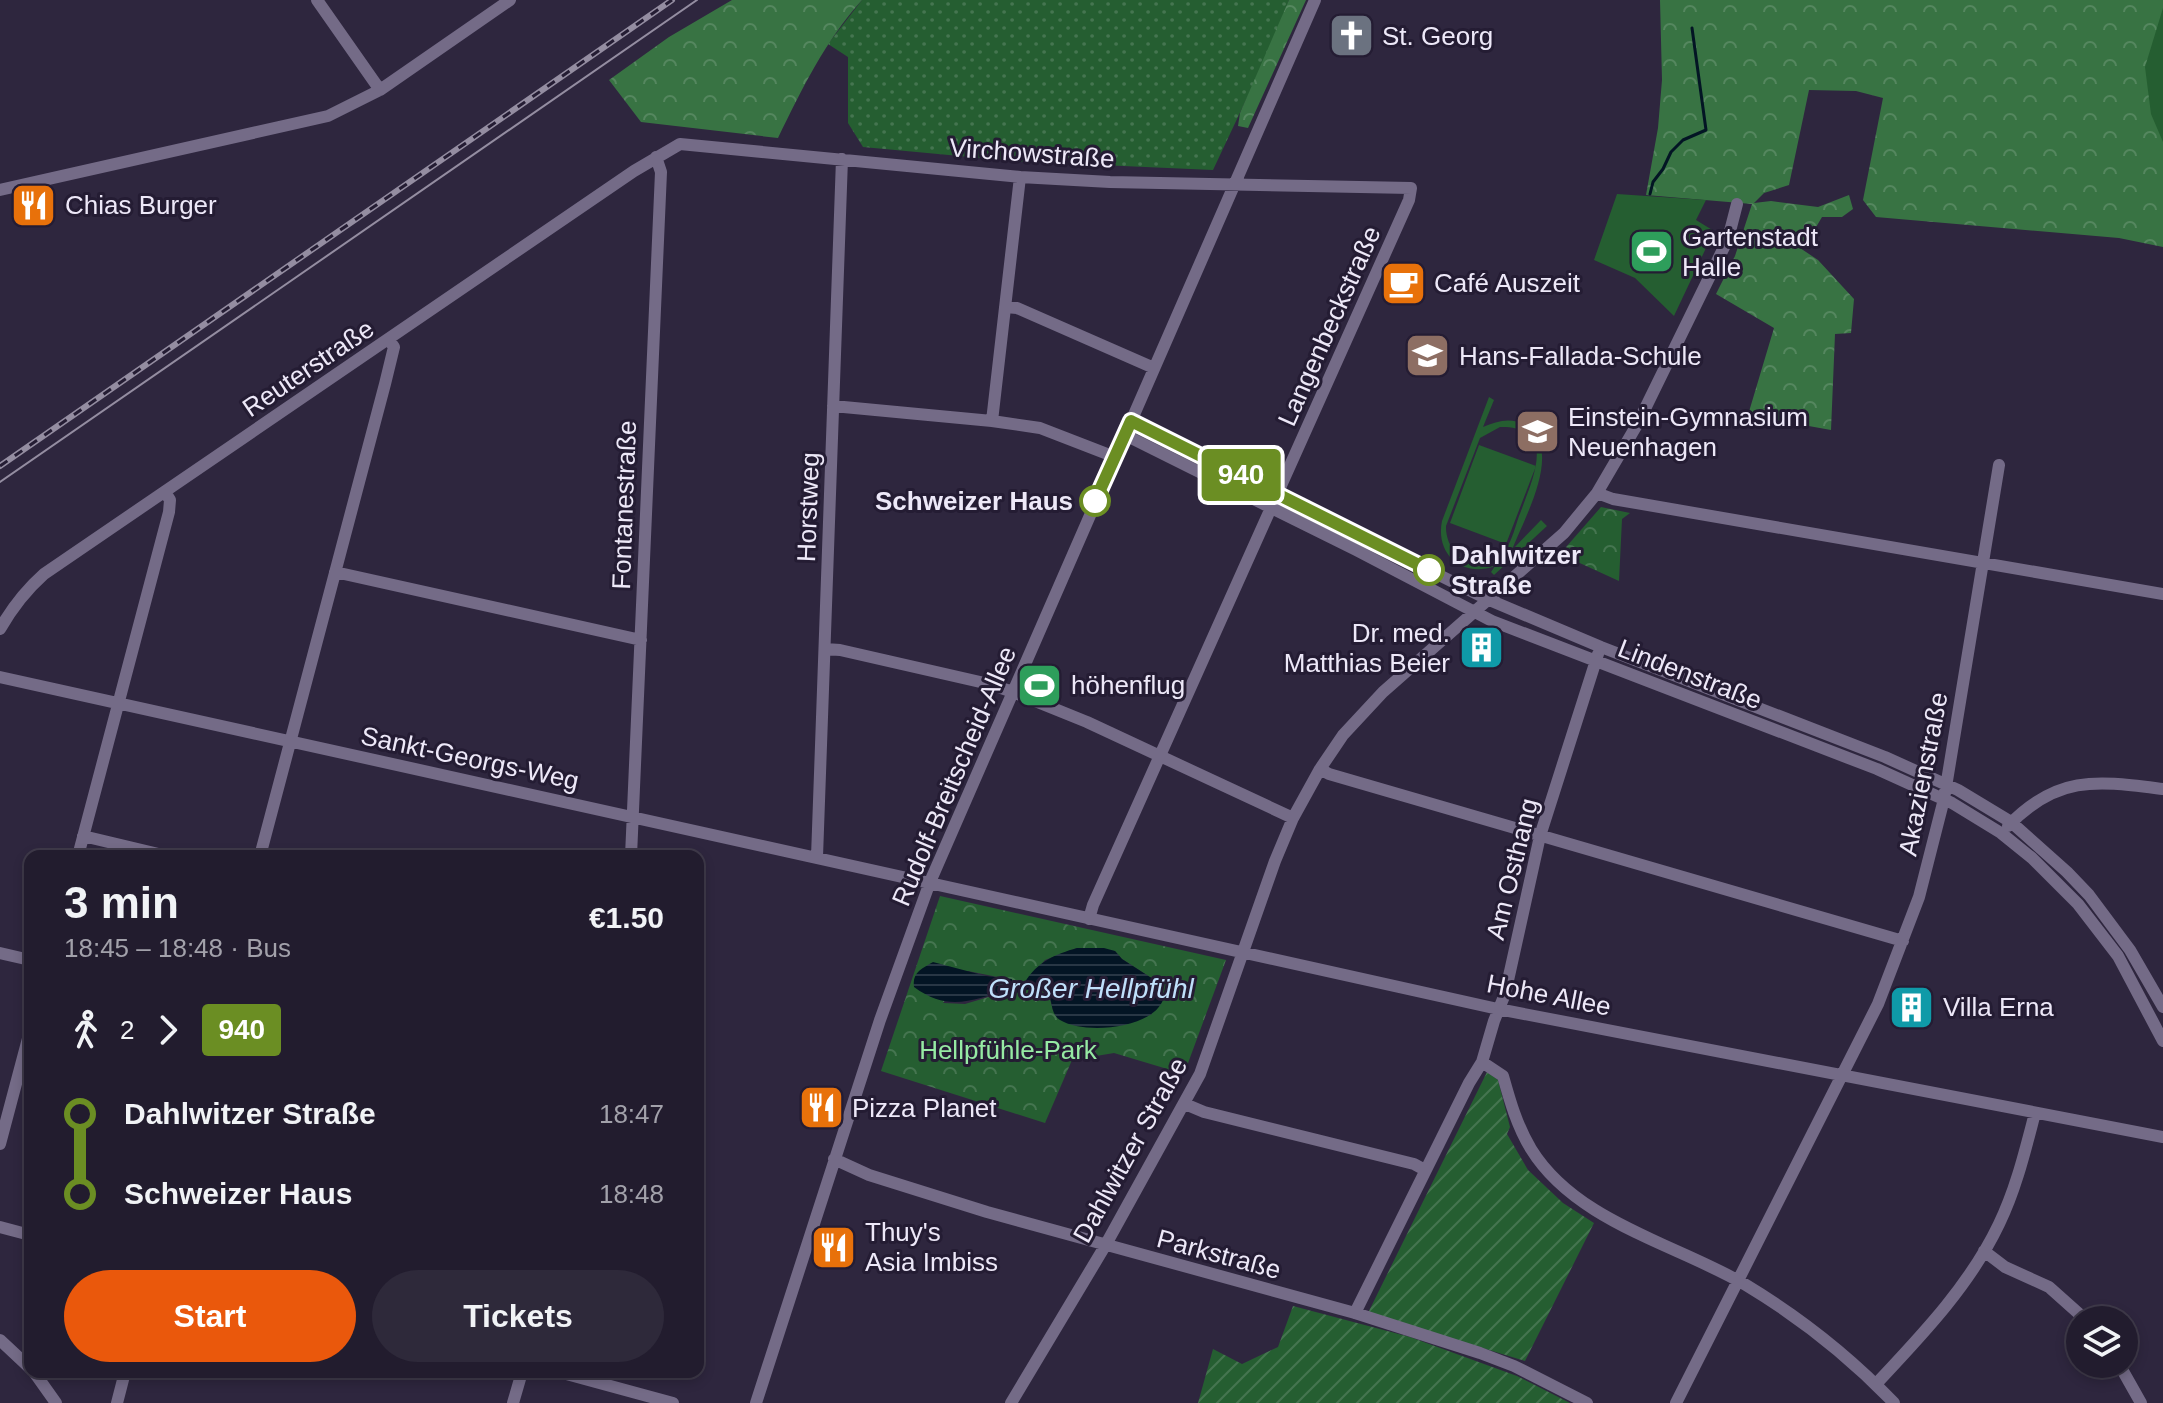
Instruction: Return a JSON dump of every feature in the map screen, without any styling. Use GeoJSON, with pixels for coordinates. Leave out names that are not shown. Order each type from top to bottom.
{"type":"FeatureCollection","features":[{"type":"Feature","properties":{"kind":"street"},"geometry":{"type":"LineString","coordinates":[[317,0],[380,90]]}},
{"type":"Feature","properties":{"kind":"street"},"geometry":{"type":"LineString","coordinates":[[0,190],[328,116],[380,90],[510,0]]}},
{"type":"Feature","properties":{"kind":"street","name":"Rudolf-Breitscheid-Allee"},"geometry":{"type":"LineString","coordinates":[[756,1403],[880,1020],[930,882],[1315,0]]}},
{"type":"Feature","properties":{"kind":"street","name":"Virchowstraße"},"geometry":{"type":"LineString","coordinates":[[656,157],[687,142],[1020,177],[1110,182],[1411,188]]}},
{"type":"Feature","properties":{"kind":"street","name":"Reuterstraße"},"geometry":{"type":"LineString","coordinates":[[0,629],[31,585],[44,574],[656,157]]}},
{"type":"Feature","properties":{"kind":"street","name":"Fontanestraße"},"geometry":{"type":"LineString","coordinates":[[631,850],[661,172],[656,157]]}},
{"type":"Feature","properties":{"kind":"street","name":"Horstweg"},"geometry":{"type":"LineString","coordinates":[[817,857],[842,159]]}},
{"type":"Feature","properties":{"kind":"street"},"geometry":{"type":"LineString","coordinates":[[992,421],[1020,177]]}},
{"type":"Feature","properties":{"kind":"street","name":"Langenbeckstraße"},"geometry":{"type":"LineString","coordinates":[[1089,919],[1369,293],[1409,200],[1411,188]]}},
{"type":"Feature","properties":{"kind":"street","name":"Dahlwitzer Straße"},"geometry":{"type":"LineString","coordinates":[[1011,1403],[1105,1246],[1200,1074],[1275,861],[1293,818],[1320,769],[1343,735],[1382,692],[1564,533],[1597,493],[1638,423],[1728,239],[1737,204]]}},
{"type":"Feature","properties":{"kind":"street"},"geometry":{"type":"LineString","coordinates":[[1005,307],[1017,308],[1154,368]]}},
{"type":"Feature","properties":{"kind":"street"},"geometry":{"type":"LineString","coordinates":[[262,850],[394,347],[389,340]]}},
{"type":"Feature","properties":{"kind":"street"},"geometry":{"type":"LineString","coordinates":[[833,406],[992,421],[1055,432],[1115,457]]}},
{"type":"Feature","properties":{"kind":"street","name":"Lindenstraße"},"geometry":{"type":"LineString","coordinates":[[1131,421],[1487,599],[1946,784],[2011,822],[2067,872],[2108,918],[2163,1007]]}},
{"type":"Feature","properties":{"kind":"street","name":"Lindenstraße"},"geometry":{"type":"LineString","coordinates":[[1125,435],[1492,621],[1877,769],[1944,799],[2001,833],[2061,886],[2098,928],[2139,993],[2163,1041]]}},
{"type":"Feature","properties":{"kind":"street","name":"Akazienstraße"},"geometry":{"type":"LineString","coordinates":[[1676,1403],[1839,1075],[1878,1004],[1903,941],[1932,853],[1944,799],[1999,465]]}},
{"type":"Feature","properties":{"kind":"street"},"geometry":{"type":"LineString","coordinates":[[80,850],[169,512],[170,500],[165,492]]}},
{"type":"Feature","properties":{"kind":"street"},"geometry":{"type":"LineString","coordinates":[[1597,493],[1613,499],[2163,594]]}},
{"type":"Feature","properties":{"kind":"street"},"geometry":{"type":"LineString","coordinates":[[335,572],[641,640]]}},
{"type":"Feature","properties":{"kind":"street","name":"Am Osthang"},"geometry":{"type":"LineString","coordinates":[[1355,1313],[1482,1062],[1505,994],[1540,836],[1601,647]]}},
{"type":"Feature","properties":{"kind":"street"},"geometry":{"type":"LineString","coordinates":[[825,649],[989,684],[1013,692],[1087,722],[1293,818]]}},
{"type":"Feature","properties":{"kind":"street","name":"Sankt-Georgs-Weg"},"geometry":{"type":"LineString","coordinates":[[0,677],[930,882]]}},
{"type":"Feature","properties":{"kind":"street"},"geometry":{"type":"LineString","coordinates":[[1320,769],[1903,941]]}},
{"type":"Feature","properties":{"kind":"street"},"geometry":{"type":"LineString","coordinates":[[2001,833],[2039,800],[2070,785],[2100,782],[2163,789]]}},
{"type":"Feature","properties":{"kind":"street"},"geometry":{"type":"LineString","coordinates":[[83,836],[142,850]]}},
{"type":"Feature","properties":{"kind":"street","name":"Hohe Allee"},"geometry":{"type":"LineString","coordinates":[[930,882],[1498,1009],[2163,1137]]}},
{"type":"Feature","properties":{"kind":"street"},"geometry":{"type":"LineString","coordinates":[[0,953],[24,959]]}},
{"type":"Feature","properties":{"kind":"street"},"geometry":{"type":"LineString","coordinates":[[0,1144],[24,1054]]}},
{"type":"Feature","properties":{"kind":"street"},"geometry":{"type":"LineString","coordinates":[[1482,1062],[1503,1076],[1512,1108],[1532,1151],[1564,1188],[1593,1208],[1737,1281],[1829,1344],[1894,1403]]}},
{"type":"Feature","properties":{"kind":"street"},"geometry":{"type":"LineString","coordinates":[[1185,1104],[1250,1124],[1414,1164],[1425,1170]]}},
{"type":"Feature","properties":{"kind":"street"},"geometry":{"type":"LineString","coordinates":[[1876,1384],[1935,1320],[1984,1251],[1999,1223],[2022,1165],[2035,1113]]}},
{"type":"Feature","properties":{"kind":"street","name":"Parkstraße"},"geometry":{"type":"LineString","coordinates":[[834,1159],[869,1175],[1105,1246],[1355,1313],[1480,1353],[1514,1366],[1587,1403]]}},
{"type":"Feature","properties":{"kind":"street"},"geometry":{"type":"LineString","coordinates":[[0,1227],[24,1233]]}},
{"type":"Feature","properties":{"kind":"street"},"geometry":{"type":"LineString","coordinates":[[1984,1251],[2020,1275],[2037,1279],[2070,1306]]}},
{"type":"Feature","properties":{"kind":"street"},"geometry":{"type":"LineString","coordinates":[[0,1340],[24,1362]]}},
{"type":"Feature","properties":{"kind":"street"},"geometry":{"type":"LineString","coordinates":[[38,1378],[56,1403]]}},
{"type":"Feature","properties":{"kind":"street"},"geometry":{"type":"LineString","coordinates":[[117,1403],[123,1378]]}},
{"type":"Feature","properties":{"kind":"street"},"geometry":{"type":"LineString","coordinates":[[513,1403],[520,1378]]}},
{"type":"Feature","properties":{"kind":"street"},"geometry":{"type":"LineString","coordinates":[[581,1378],[673,1403]]}},
{"type":"Feature","properties":{"kind":"street"},"geometry":{"type":"LineString","coordinates":[[2127,1378],[2141,1403]]}},
{"type":"Feature","properties":{"kind":"green space"},"geometry":{"type":"Polygon","coordinates":[[[732,0],[862,0],[825,49],[778,138],[641,122],[609,80],[669,37],[732,0]]]}},
{"type":"Feature","properties":{"kind":"green space"},"geometry":{"type":"Polygon","coordinates":[[[862,0],[1289,0],[1269,51],[1213,170],[1013,161],[863,147],[848,123],[848,57],[828,44],[862,0]]]}},
{"type":"Feature","properties":{"kind":"green space"},"geometry":{"type":"Polygon","coordinates":[[[1289,0],[1306,0],[1248,128],[1238,126],[1240,113],[1289,0]]]}},
{"type":"Feature","properties":{"kind":"green space"},"geometry":{"type":"Polygon","coordinates":[[[1660,0],[2163,0],[2163,247],[2119,238],[1876,217],[1863,200],[1883,98],[1856,91],[1809,90],[1789,185],[1764,193],[1754,203],[1771,201],[1818,207],[1849,195],[1853,209],[1842,217],[1822,217],[1806,244],[1800,248],[1818,260],[1854,299],[1851,333],[1835,334],[1831,430],[1748,415],[1774,328],[1716,294],[1735,256],[1752,204],[1646,195],[1658,128],[1662,80],[1660,0]]]}},
{"type":"Feature","properties":{"kind":"green space"},"geometry":{"type":"Polygon","coordinates":[[[2163,8],[2163,142],[2151,114],[2145,67],[2163,8]]]}},
{"type":"Feature","properties":{"kind":"green space","name":"Gartenstadt Halle"},"geometry":{"type":"Polygon","coordinates":[[[1617,194],[1706,200],[1696,220],[1714,231],[1674,316],[1635,278],[1594,260],[1617,194]]]}},
{"type":"Feature","properties":{"kind":"green space"},"geometry":{"type":"Polygon","coordinates":[[[1489,397],[1494,400],[1483,427],[1504,421],[1520,423],[1536,436],[1542,450],[1538,484],[1512,550],[1541,520],[1547,526],[1494,575],[1491,572],[1495,566],[1472,569],[1454,561],[1443,544],[1442,521],[1489,397]],[[1500,427],[1480,438],[1446,526],[1450,546],[1463,560],[1472,564],[1490,562],[1508,547],[1531,485],[1537,457],[1535,445],[1530,435],[1518,429],[1500,427]]]}},
{"type":"Feature","properties":{"kind":"green space"},"geometry":{"type":"Polygon","coordinates":[[[1479,445],[1536,466],[1506,544],[1450,523],[1479,445]]]}},
{"type":"Feature","properties":{"kind":"green space"},"geometry":{"type":"Polygon","coordinates":[[[1601,507],[1630,513],[1622,519],[1619,581],[1560,554],[1601,507]]]}},
{"type":"Feature","properties":{"kind":"green space","name":"Hellpfühle-Park"},"geometry":{"type":"Polygon","coordinates":[[[940,896],[1226,960],[1184,1074],[1114,1053],[1072,1060],[1045,1123],[881,1071],[940,896]],[[1077,948],[1045,960],[1025,982],[1019,984],[1020,990],[1040,989],[1048,992],[1053,1010],[1139,1019],[1152,1014],[1153,979],[1115,951],[1077,948]],[[968,971],[943,1003],[965,1004],[1012,990],[1012,980],[968,971]]]}},
{"type":"Feature","properties":{"kind":"green space"},"geometry":{"type":"Polygon","coordinates":[[[1487,1072],[1498,1080],[1510,1127],[1507,1134],[1528,1170],[1563,1203],[1594,1223],[1525,1361],[1368,1313],[1487,1072]]]}},
{"type":"Feature","properties":{"kind":"green space"},"geometry":{"type":"Polygon","coordinates":[[[1293,1306],[1410,1337],[1517,1376],[1570,1403],[1198,1403],[1213,1349],[1242,1364],[1278,1347],[1293,1306]]]}},
{"type":"Feature","properties":{"kind":"water","name":"Großer Hellpfühl"},"geometry":{"type":"Polygon","coordinates":[[[1077,948],[1115,951],[1153,979],[1163,1000],[1156,1010],[1132,1023],[1085,1027],[1060,1020],[1053,1011],[1048,992],[1040,989],[1020,990],[1018,984],[1025,982],[1041,964],[1077,948]]]}},
{"type":"Feature","properties":{"kind":"water"},"geometry":{"type":"Polygon","coordinates":[[[933,962],[986,976],[1012,979],[1012,990],[962,1002],[939,1000],[914,987],[916,975],[933,962]]]}},
{"type":"Feature","properties":{"kind":"waterway"},"geometry":{"type":"LineString","coordinates":[[1650,194],[1653,182],[1671,152],[1683,140],[1706,130],[1692,28]]}},
{"type":"Feature","properties":{"kind":"waterway"},"geometry":{"type":"LineString","coordinates":[[1012,987],[1019,987]]}},
{"type":"Feature","properties":{"kind":"tram line"},"geometry":{"type":"LineString","coordinates":[[0,482],[697,0]]}},
{"type":"Feature","properties":{"kind":"railway"},"geometry":{"type":"LineString","coordinates":[[0,466],[672,0]]}},
{"type":"Feature","properties":{"kind":"bus line","name":"940"},"geometry":{"type":"LineString","coordinates":[[1095,501],[1131,421],[1429,570]]}},
{"type":"Feature","properties":{"kind":"place","name":"St. Georg"},"geometry":{"type":"Point","coordinates":[1351,36]}},
{"type":"Feature","properties":{"kind":"place","name":"Chias Burger"},"geometry":{"type":"Point","coordinates":[34,205]}},
{"type":"Feature","properties":{"kind":"place","name":"Gartenstadt Halle"},"geometry":{"type":"Point","coordinates":[1651,252]}},
{"type":"Feature","properties":{"kind":"place","name":"Café Auszeit"},"geometry":{"type":"Point","coordinates":[1403,283]}},
{"type":"Feature","properties":{"kind":"place","name":"Hans-Fallada-Schule"},"geometry":{"type":"Point","coordinates":[1428,356]}},
{"type":"Feature","properties":{"kind":"place","name":"Einstein-Gymnasium Neuenhagen"},"geometry":{"type":"Point","coordinates":[1537,432]}},
{"type":"Feature","properties":{"kind":"place","name":"Schweizer Haus"},"geometry":{"type":"Point","coordinates":[1095,501]}},
{"type":"Feature","properties":{"kind":"place","name":"Dahlwitzer Straße"},"geometry":{"type":"Point","coordinates":[1429,570]}},
{"type":"Feature","properties":{"kind":"place","name":"Dr. med. Matthias Beier"},"geometry":{"type":"Point","coordinates":[1481,648]}},
{"type":"Feature","properties":{"kind":"place","name":"höhenflug"},"geometry":{"type":"Point","coordinates":[1040,685]}},
{"type":"Feature","properties":{"kind":"place","name":"Villa Erna"},"geometry":{"type":"Point","coordinates":[1912,1007]}},
{"type":"Feature","properties":{"kind":"place","name":"Pizza Planet"},"geometry":{"type":"Point","coordinates":[821,1108]}},
{"type":"Feature","properties":{"kind":"place","name":"Thuy's Asia Imbiss"},"geometry":{"type":"Point","coordinates":[834,1247]}}]}
